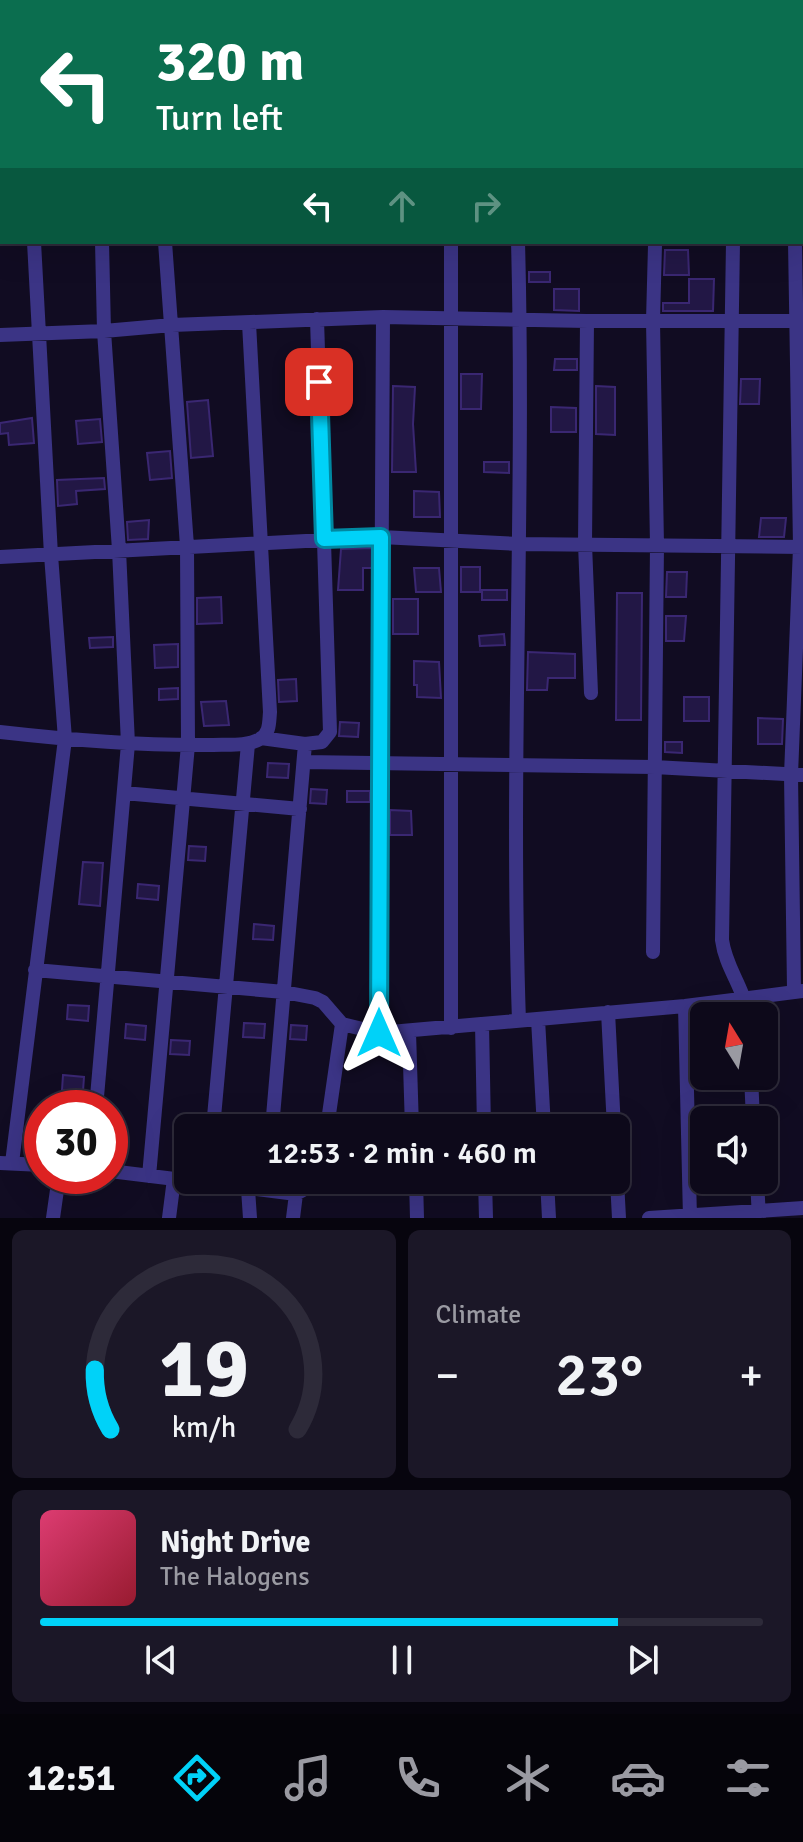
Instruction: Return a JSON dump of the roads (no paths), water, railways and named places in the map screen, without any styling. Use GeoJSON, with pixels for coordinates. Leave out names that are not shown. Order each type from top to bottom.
{"type":"FeatureCollection","features":[{"type":"Feature","properties":{"kind":"street"},"geometry":{"type":"LineString","coordinates":[[6,1163],[65,739],[51,555],[34,244]]}},
{"type":"Feature","properties":{"kind":"street"},"geometry":{"type":"LineString","coordinates":[[98,1090],[128,744],[104,331],[102,244]]}},
{"type":"Feature","properties":{"kind":"street"},"geometry":{"type":"LineString","coordinates":[[149,1176],[188,745],[187,546],[165,244]]}},
{"type":"Feature","properties":{"kind":"street"},"geometry":{"type":"LineString","coordinates":[[451,244],[451,1028]]}},
{"type":"Feature","properties":{"kind":"street"},"geometry":{"type":"LineString","coordinates":[[518,244],[516,765],[519,1021]]}},
{"type":"Feature","properties":{"kind":"street"},"geometry":{"type":"LineString","coordinates":[[733,244],[722,940],[729,969],[746,1002]]}},
{"type":"Feature","properties":{"kind":"street"},"geometry":{"type":"LineString","coordinates":[[35,970],[284,992],[323,1002],[342,1024],[379,1033],[685,1006],[799,990],[797,775],[802,547],[795,244]]}},
{"type":"Feature","properties":{"kind":"street"},"geometry":{"type":"LineString","coordinates":[[653,952],[657,545],[653,321],[655,245]]}},
{"type":"Feature","properties":{"kind":"street"},"geometry":{"type":"LineString","coordinates":[[0,335],[383,317],[799,321]]}},
{"type":"Feature","properties":{"kind":"street"},"geometry":{"type":"LineString","coordinates":[[379,1033],[383,317]]}},
{"type":"Feature","properties":{"kind":"street"},"geometry":{"type":"LineString","coordinates":[[0,732],[128,744],[188,745],[255,741],[305,744],[322,742],[330,732],[317,319]]}},
{"type":"Feature","properties":{"kind":"street"},"geometry":{"type":"LineString","coordinates":[[587,321],[585,544],[591,693]]}},
{"type":"Feature","properties":{"kind":"street"},"geometry":{"type":"LineString","coordinates":[[214,1114],[243,803],[255,741],[267,732],[270,712],[249,323]]}},
{"type":"Feature","properties":{"kind":"street"},"geometry":{"type":"LineString","coordinates":[[0,557],[381,537],[518,544],[802,547]]}},
{"type":"Feature","properties":{"kind":"street"},"geometry":{"type":"LineString","coordinates":[[273,1114],[305,744]]}},
{"type":"Feature","properties":{"kind":"street"},"geometry":{"type":"LineString","coordinates":[[304,762],[654,767],[797,775]]}},
{"type":"Feature","properties":{"kind":"street"},"geometry":{"type":"LineString","coordinates":[[124,793],[300,809]]}},
{"type":"Feature","properties":{"kind":"street"},"geometry":{"type":"LineString","coordinates":[[685,1006],[690,1216]]}},
{"type":"Feature","properties":{"kind":"street"},"geometry":{"type":"LineString","coordinates":[[608,1012],[613,1114]]}},
{"type":"Feature","properties":{"kind":"street"},"geometry":{"type":"LineString","coordinates":[[538,1019],[543,1114]]}},
{"type":"Feature","properties":{"kind":"street"},"geometry":{"type":"LineString","coordinates":[[329,1114],[342,1024]]}},
{"type":"Feature","properties":{"kind":"street"},"geometry":{"type":"LineString","coordinates":[[482,1024],[484,1114]]}},
{"type":"Feature","properties":{"kind":"street"},"geometry":{"type":"LineString","coordinates":[[409,1032],[412,1114]]}},
{"type":"Feature","properties":{"kind":"street"},"geometry":{"type":"LineString","coordinates":[[128,1173],[174,1179],[169,1218]]}},
{"type":"Feature","properties":{"kind":"street"},"geometry":{"type":"LineString","coordinates":[[53,1218],[56,1194]]}},
{"type":"Feature","properties":{"kind":"street"},"geometry":{"type":"LineString","coordinates":[[248,1194],[250,1218]]}},
{"type":"Feature","properties":{"kind":"street"},"geometry":{"type":"LineString","coordinates":[[293,1218],[296,1194]]}},
{"type":"Feature","properties":{"kind":"street"},"geometry":{"type":"LineString","coordinates":[[416,1194],[417,1218]]}},
{"type":"Feature","properties":{"kind":"street"},"geometry":{"type":"LineString","coordinates":[[485,1194],[486,1218]]}},
{"type":"Feature","properties":{"kind":"street"},"geometry":{"type":"LineString","coordinates":[[548,1194],[549,1218]]}},
{"type":"Feature","properties":{"kind":"street"},"geometry":{"type":"LineString","coordinates":[[618,1194],[619,1218]]}},
{"type":"Feature","properties":{"kind":"street"},"geometry":{"type":"LineString","coordinates":[[758,1194],[759,1215]]}},
{"type":"Feature","properties":{"kind":"street"},"geometry":{"type":"LineString","coordinates":[[649,1218],[759,1215],[803,1208]]}}]}
